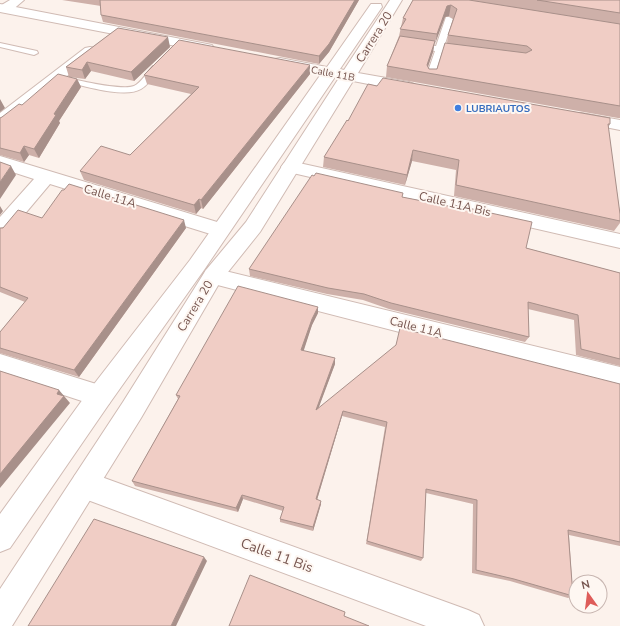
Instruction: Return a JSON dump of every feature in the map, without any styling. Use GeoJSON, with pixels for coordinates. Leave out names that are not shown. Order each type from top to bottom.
{"type":"FeatureCollection","features":[{"type":"Feature","properties":{"kind":"street"},"geometry":{"type":"LineString","coordinates":[[18,0],[216,43],[178,46],[117,31],[2,10],[18,0]]}},
{"type":"Feature","properties":{"kind":"street","name":"Carrera 20"},"geometry":{"type":"LineString","coordinates":[[0,538],[100,396],[197,265],[220,230],[350,67],[381,0]]}},
{"type":"Feature","properties":{"kind":"street","name":"Carrera 20"},"geometry":{"type":"LineString","coordinates":[[0,617],[86,485],[213,276],[253,227],[350,67],[396,0]]}},
{"type":"Feature","properties":{"kind":"street"},"geometry":{"type":"LineString","coordinates":[[0,121],[117,31]]}},
{"type":"Feature","properties":{"kind":"street","name":"Calle 11B"},"geometry":{"type":"LineString","coordinates":[[277,48],[428,87],[445,80]]}},
{"type":"Feature","properties":{"kind":"street","name":"Calle 11B"},"geometry":{"type":"LineString","coordinates":[[264,59],[350,67]]}},
{"type":"Feature","properties":{"kind":"street","name":"Calle 11B"},"geometry":{"type":"LineString","coordinates":[[416,74],[428,87]]}},
{"type":"Feature","properties":{"kind":"street"},"geometry":{"type":"LineString","coordinates":[[582,105],[620,112]]}},
{"type":"Feature","properties":{"kind":"street"},"geometry":{"type":"LineString","coordinates":[[566,115],[620,125]]}},
{"type":"Feature","properties":{"kind":"street","name":"Calle 11A"},"geometry":{"type":"LineString","coordinates":[[0,162],[220,230]]}},
{"type":"Feature","properties":{"kind":"street","name":"Calle 11A Bis"},"geometry":{"type":"LineString","coordinates":[[290,167],[620,241]]}},
{"type":"Feature","properties":{"kind":"street"},"geometry":{"type":"LineString","coordinates":[[0,230],[46,176]]}},
{"type":"Feature","properties":{"kind":"street","name":"Calle 11A"},"geometry":{"type":"LineString","coordinates":[[213,276],[620,378]]}},
{"type":"Feature","properties":{"kind":"street"},"geometry":{"type":"LineString","coordinates":[[0,364],[100,396]]}},
{"type":"Feature","properties":{"kind":"street","name":"Calle 11 Bis"},"geometry":{"type":"LineString","coordinates":[[86,485],[468,626]]}},
{"type":"Feature","properties":{"kind":"lane"},"geometry":{"type":"LineString","coordinates":[[428,87],[449,19]]}},
{"type":"Feature","properties":{"kind":"lane"},"geometry":{"type":"LineString","coordinates":[[0,45],[34,53]]}},
{"type":"Feature","properties":{"kind":"lane"},"geometry":{"type":"LineString","coordinates":[[407,45],[470,53]]}},
{"type":"Feature","properties":{"kind":"lane"},"geometry":{"type":"LineString","coordinates":[[56,78],[121,90],[132,90],[137,88],[165,60]]}},
{"type":"Feature","properties":{"kind":"building"},"geometry":{"type":"Polygon","coordinates":[[[100,0],[355,0],[329,44],[319,56],[101,15],[100,0]]]}},
{"type":"Feature","properties":{"kind":"building"},"geometry":{"type":"Polygon","coordinates":[[[413,0],[469,0],[620,24],[620,106],[387,66],[400,36],[435,41],[427,65],[429,69],[437,69],[445,43],[526,53],[532,50],[527,46],[448,35],[457,9],[451,5],[447,6],[437,34],[400,29],[406,19],[403,18],[413,0]]]}},
{"type":"Feature","properties":{"kind":"building"},"geometry":{"type":"Polygon","coordinates":[[[537,0],[620,0],[620,13],[537,0]]]}},
{"type":"Feature","properties":{"kind":"building"},"geometry":{"type":"Polygon","coordinates":[[[118,28],[168,37],[131,72],[87,62],[82,70],[66,67],[118,28]]]}},
{"type":"Feature","properties":{"kind":"building"},"geometry":{"type":"Polygon","coordinates":[[[179,40],[310,65],[201,200],[199,199],[194,205],[80,171],[101,146],[130,155],[199,87],[144,75],[179,40]]]}},
{"type":"Feature","properties":{"kind":"building"},"geometry":{"type":"Polygon","coordinates":[[[58,74],[77,79],[54,114],[56,115],[34,149],[24,146],[20,153],[0,148],[0,118],[19,104],[22,105],[58,74]]]}},
{"type":"Feature","properties":{"kind":"building"},"geometry":{"type":"Polygon","coordinates":[[[383,78],[610,118],[610,124],[608,124],[620,221],[456,185],[459,160],[413,150],[407,175],[324,157],[347,120],[348,121],[368,84],[377,86],[383,78]]]}},
{"type":"Feature","properties":{"kind":"building"},"geometry":{"type":"Polygon","coordinates":[[[0,162],[11,166],[0,182],[0,162]]]}},
{"type":"Feature","properties":{"kind":"building"},"geometry":{"type":"Polygon","coordinates":[[[316,173],[403,193],[402,197],[453,207],[454,205],[532,222],[526,248],[620,273],[620,359],[581,349],[578,315],[528,302],[529,337],[391,303],[364,294],[328,288],[249,269],[312,175],[314,176],[316,173]]]}},
{"type":"Feature","properties":{"kind":"building"},"geometry":{"type":"Polygon","coordinates":[[[69,184],[184,220],[74,370],[0,348],[0,332],[28,298],[0,287],[0,228],[3,228],[18,210],[42,218],[62,190],[64,190],[69,184]]]}},
{"type":"Feature","properties":{"kind":"building"},"geometry":{"type":"Polygon","coordinates":[[[238,286],[318,307],[301,350],[335,358],[316,410],[396,345],[400,328],[620,384],[620,542],[568,530],[571,574],[568,574],[568,595],[476,570],[477,500],[426,489],[423,558],[367,541],[387,422],[343,411],[316,499],[321,501],[313,527],[280,519],[284,507],[242,495],[236,508],[132,481],[180,396],[176,395],[238,286]]]}},
{"type":"Feature","properties":{"kind":"building"},"geometry":{"type":"Polygon","coordinates":[[[0,371],[59,390],[57,394],[64,396],[0,474],[0,371]]]}},
{"type":"Feature","properties":{"kind":"building"},"geometry":{"type":"Polygon","coordinates":[[[94,519],[204,557],[171,626],[28,626],[94,519]]]}},
{"type":"Feature","properties":{"kind":"building"},"geometry":{"type":"Polygon","coordinates":[[[250,575],[345,612],[344,616],[369,626],[229,626],[250,575]]]}},
{"type":"Feature","properties":{"kind":"place","name":"LUBRIAUTOS"},"geometry":{"type":"Point","coordinates":[458,108]}}]}
